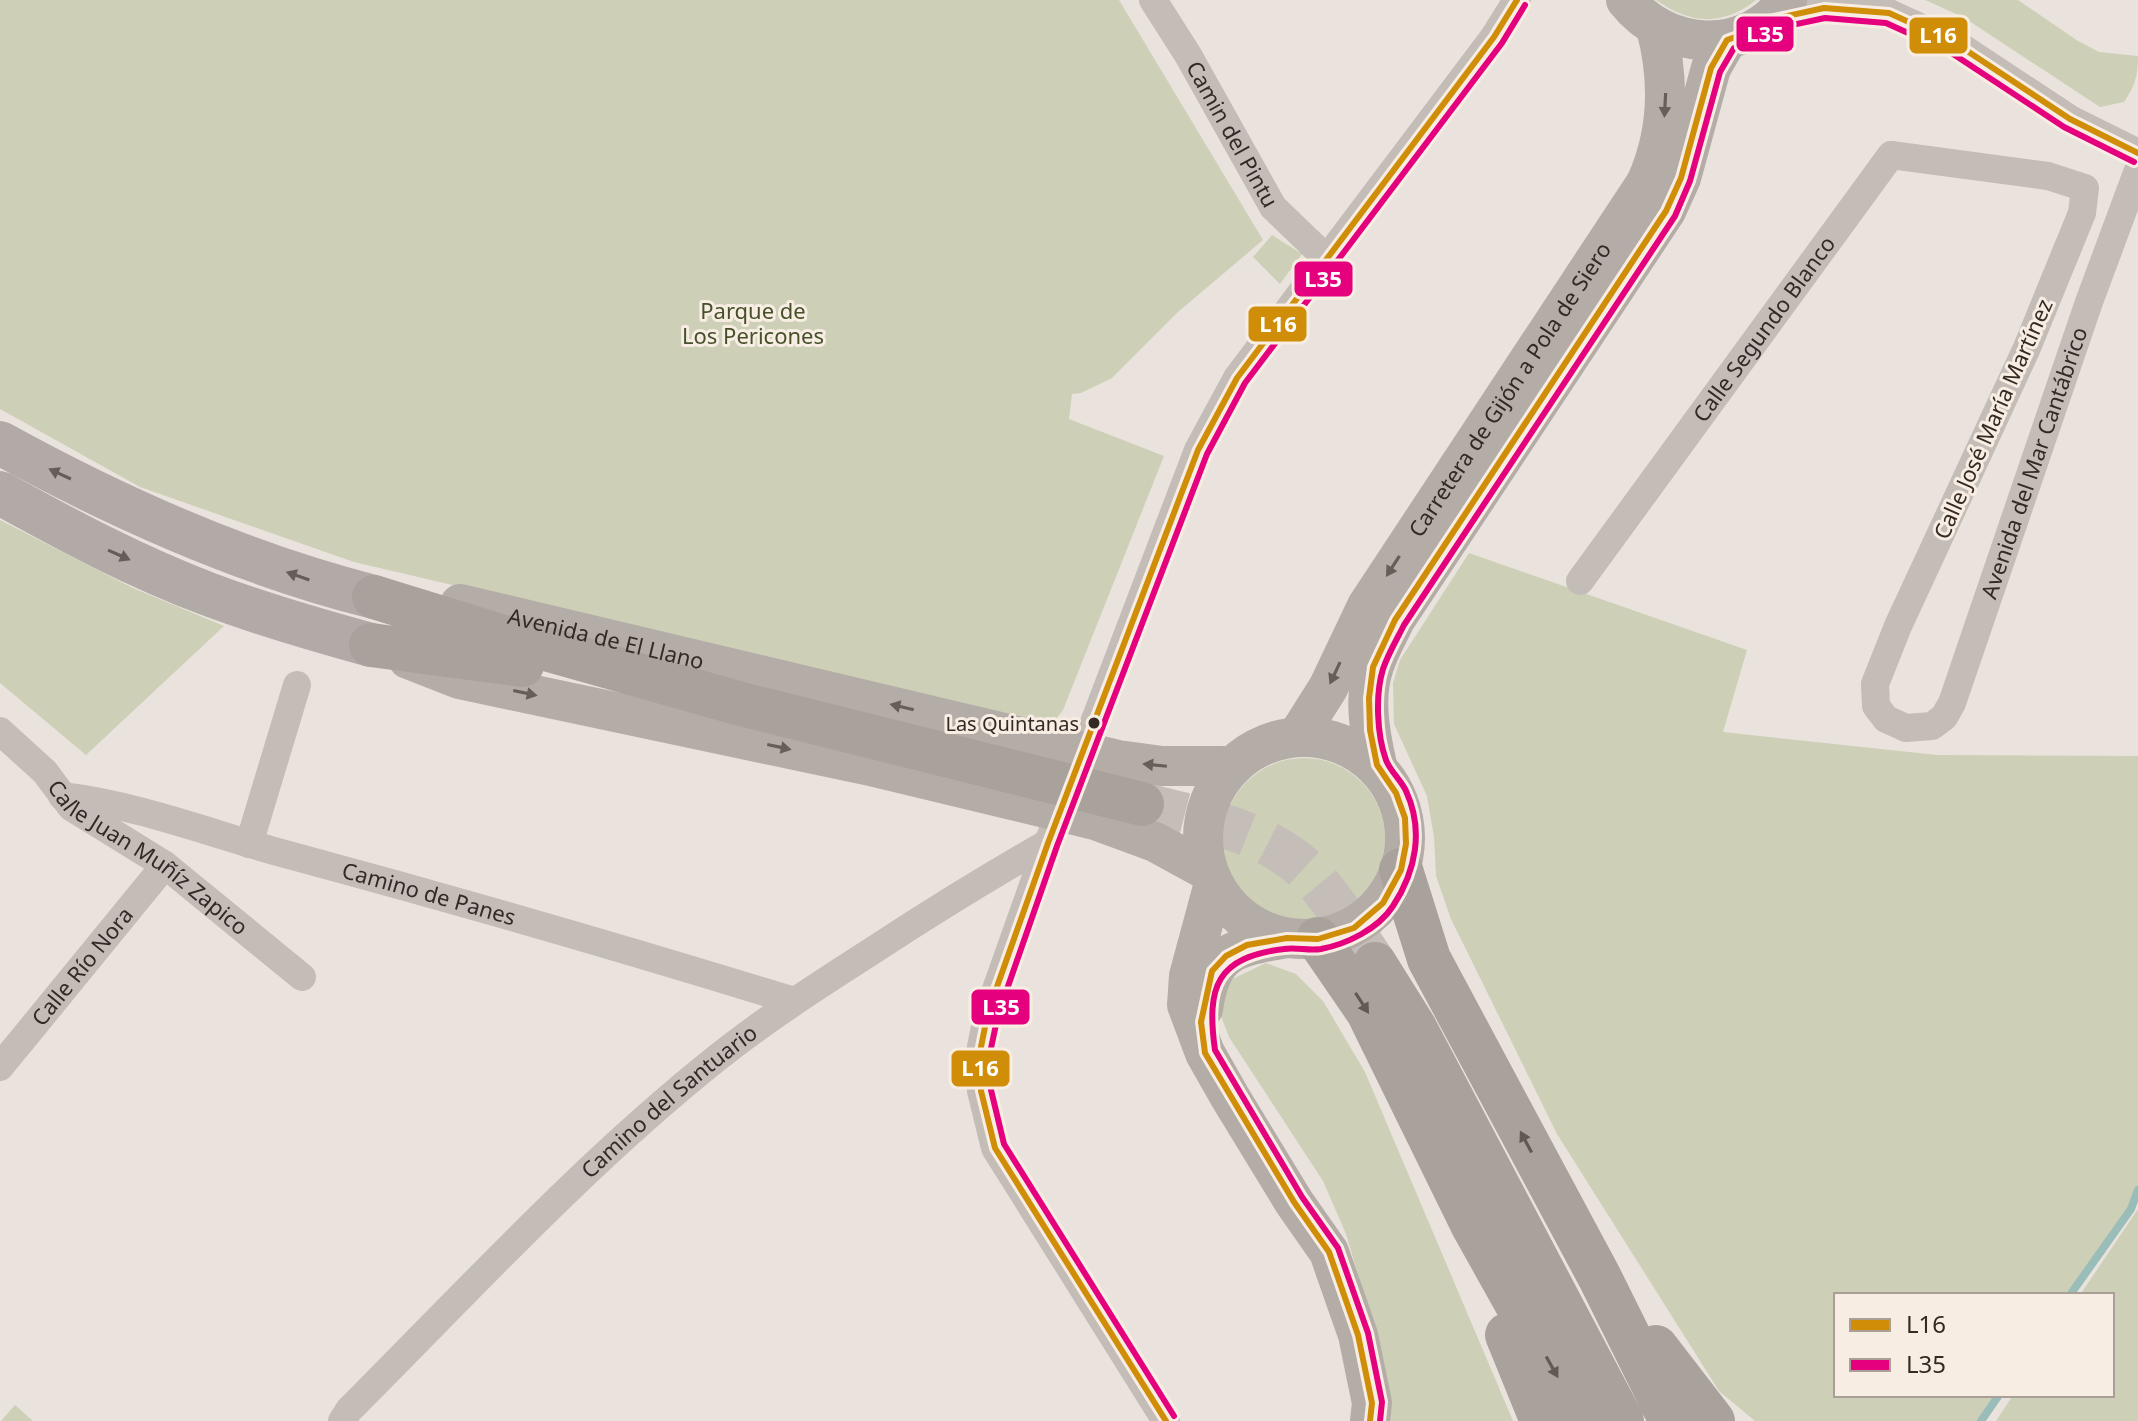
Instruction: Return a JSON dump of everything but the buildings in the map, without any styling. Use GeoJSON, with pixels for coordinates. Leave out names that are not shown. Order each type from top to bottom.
{"type":"FeatureCollection","features":[{"type":"Feature","properties":{"kind":"highway"},"geometry":{"type":"LineString","coordinates":[[374,597],[741,704],[1142,804]]}},
{"type":"Feature","properties":{"kind":"highway"},"geometry":{"type":"LineString","coordinates":[[371,645],[496,660],[741,704]]}},
{"type":"Feature","properties":{"kind":"highway"},"geometry":{"type":"LineString","coordinates":[[1401,870],[1429,959],[1600,1278],[1671,1421]]}},
{"type":"Feature","properties":{"kind":"highway"},"geometry":{"type":"LineString","coordinates":[[1302,939],[1368,1012],[1473,1226],[1582,1421]]}},
{"type":"Feature","properties":{"kind":"highway"},"geometry":{"type":"LineString","coordinates":[[1375,964],[1415,1028],[1622,1421]]}},
{"type":"Feature","properties":{"kind":"highway"},"geometry":{"type":"LineString","coordinates":[[1473,1226],[1502,1322],[1542,1421]]}},
{"type":"Feature","properties":{"kind":"highway"},"geometry":{"type":"LineString","coordinates":[[1600,1278],[1713,1421]]}},
{"type":"Feature","properties":{"kind":"main road"},"geometry":{"type":"LineString","coordinates":[[1626,0],[1636,13],[1656,28],[1678,38],[1703,42],[1727,40],[1749,32],[1778,10]]}},
{"type":"Feature","properties":{"kind":"main road","name":"Carretera de Gijón a Pola de Siero"},"geometry":{"type":"LineString","coordinates":[[1297,737],[1328,688],[1367,606],[1646,183],[1656,159],[1666,105],[1663,55],[1656,28]]}},
{"type":"Feature","properties":{"kind":"main road","name":"Carretera de Gijón a Pola de Siero"},"geometry":{"type":"LineString","coordinates":[[1377,765],[1370,730],[1369,698],[1373,667],[1395,620],[1666,211],[1681,178],[1711,68],[1727,40]]}},
{"type":"Feature","properties":{"kind":"main road","name":"Avenida de El Llano"},"geometry":{"type":"LineString","coordinates":[[0,443],[44,467],[222,550],[311,581],[374,597],[453,602],[1118,760],[1162,766],[1233,766]]}},
{"type":"Feature","properties":{"kind":"main road"},"geometry":{"type":"LineString","coordinates":[[0,493],[80,537],[206,593],[371,645],[459,679],[875,767],[1095,820],[1155,842],[1211,879]]}},
{"type":"Feature","properties":{"kind":"main road"},"geometry":{"type":"LineString","coordinates":[[1205,1053],[1201,1022],[1212,971],[1226,956],[1247,945],[1302,939],[1354,928],[1383,903],[1401,870],[1406,844],[1405,818],[1396,793],[1377,765],[1357,751],[1328,739],[1297,737],[1262,746],[1233,766],[1216,788],[1205,815],[1203,843],[1211,879],[1224,904],[1257,928],[1302,939]]}},
{"type":"Feature","properties":{"kind":"main road"},"geometry":{"type":"LineString","coordinates":[[1211,879],[1189,976],[1187,1005],[1205,1053],[1294,1202],[1329,1252],[1358,1335],[1372,1403],[1370,1421]]}},
{"type":"Feature","properties":{"kind":"street","name":"Camin del Pintu"},"geometry":{"type":"LineString","coordinates":[[1153,0],[1188,55],[1273,207],[1326,258]]}},
{"type":"Feature","properties":{"kind":"street"},"geometry":{"type":"LineString","coordinates":[[1166,1421],[995,1148],[981,1091],[980,1052],[988,1012],[1052,832],[1198,450],[1237,378],[1326,258],[1514,7],[1535,0]]}},
{"type":"Feature","properties":{"kind":"street"},"geometry":{"type":"LineString","coordinates":[[1778,10],[1879,7],[1955,43],[2070,119],[2138,153]]}},
{"type":"Feature","properties":{"kind":"street","name":"Calle Segundo Blanco"},"geometry":{"type":"LineString","coordinates":[[1580,581],[1891,155],[1987,168]]}},
{"type":"Feature","properties":{"kind":"street","name":"Calle José María Martínez"},"geometry":{"type":"LineString","coordinates":[[1906,728],[1886,719],[1876,706],[1875,684],[1905,611],[2026,350],[2086,199],[2085,188],[2072,182],[1987,168]]}},
{"type":"Feature","properties":{"kind":"street","name":"Avenida del Mar Cantábrico"},"geometry":{"type":"LineString","coordinates":[[1906,728],[1932,726],[1944,717],[1952,703],[2083,317],[2138,170]]}},
{"type":"Feature","properties":{"kind":"street"},"geometry":{"type":"LineString","coordinates":[[249,844],[297,685]]}},
{"type":"Feature","properties":{"kind":"street","name":"Calle Juan Muñíz Zapico"},"geometry":{"type":"LineString","coordinates":[[0,731],[45,772],[71,807],[165,865],[302,977]]}},
{"type":"Feature","properties":{"kind":"street","name":"Camino de Panes"},"geometry":{"type":"LineString","coordinates":[[62,796],[134,810],[515,916],[794,1001]]}},
{"type":"Feature","properties":{"kind":"street","name":"Camino del Santuario"},"geometry":{"type":"LineString","coordinates":[[342,1421],[349,1410],[493,1265],[642,1121],[718,1057],[794,1001],[1052,832]]}},
{"type":"Feature","properties":{"kind":"street","name":"Calle Río Nora"},"geometry":{"type":"LineString","coordinates":[[0,1067],[165,865]]}},
{"type":"Feature","properties":{"kind":"green space","name":"Parque de Los Pericones"},"geometry":{"type":"Polygon","coordinates":[[[0,0],[1119,0],[1263,240],[1178,312],[1112,378],[1081,393],[1072,394],[1069,419],[1164,456],[1063,710],[1051,725],[354,562],[140,487],[0,409],[0,0]]]}},
{"type":"Feature","properties":{"kind":"green space"},"geometry":{"type":"Polygon","coordinates":[[[1656,0],[1756,0],[1731,15],[1706,19],[1681,14],[1656,0]]]}},
{"type":"Feature","properties":{"kind":"green space"},"geometry":{"type":"Polygon","coordinates":[[[1925,0],[2018,0],[2099,52],[2138,56],[2133,85],[2124,102],[2100,107],[1963,17],[1925,0]]]}},
{"type":"Feature","properties":{"kind":"green space"},"geometry":{"type":"Polygon","coordinates":[[[1272,235],[1302,254],[1280,284],[1253,257],[1272,235]]]}},
{"type":"Feature","properties":{"kind":"green space"},"geometry":{"type":"Polygon","coordinates":[[[0,520],[133,588],[224,626],[86,755],[0,683],[0,520]]]}},
{"type":"Feature","properties":{"kind":"green space"},"geometry":{"type":"Polygon","coordinates":[[[1469,553],[1747,650],[1723,732],[1937,755],[2138,756],[2138,1190],[2131,1209],[2071,1293],[1834,1293],[1834,1397],[1998,1397],[1981,1421],[1755,1421],[1719,1391],[1557,1134],[1451,919],[1436,876],[1427,796],[1394,724],[1393,683],[1400,660],[1469,553]]]}},
{"type":"Feature","properties":{"kind":"green space"},"geometry":{"type":"Polygon","coordinates":[[[1304,758],[1335,765],[1361,782],[1378,808],[1385,839],[1378,870],[1361,896],[1335,913],[1304,920],[1273,913],[1247,896],[1230,870],[1223,839],[1230,808],[1247,782],[1273,765],[1304,758]]]}},
{"type":"Feature","properties":{"kind":"green space"},"geometry":{"type":"Polygon","coordinates":[[[1266,963],[1296,974],[1323,1001],[1365,1072],[1513,1421],[1382,1421],[1379,1345],[1346,1234],[1323,1181],[1229,1037],[1217,1006],[1228,981],[1266,963]]]}},
{"type":"Feature","properties":{"kind":"green space"},"geometry":{"type":"Polygon","coordinates":[[[2138,1209],[2138,1421],[1996,1421],[2012,1397],[2114,1397],[2114,1293],[2081,1293],[2138,1209]]]}},
{"type":"Feature","properties":{"kind":"green space"},"geometry":{"type":"Polygon","coordinates":[[[15,1405],[33,1421],[1,1421],[15,1405]]]}},
{"type":"Feature","properties":{"kind":"waterway"},"geometry":{"type":"LineString","coordinates":[[2071,1293],[2131,1209],[2138,1190]]}},
{"type":"Feature","properties":{"kind":"waterway"},"geometry":{"type":"LineString","coordinates":[[1981,1421],[1998,1397]]}},
{"type":"Feature","properties":{"kind":"tunnel"},"geometry":{"type":"LineString","coordinates":[[1142,804],[1232,828],[1293,859],[1328,895],[1375,964]]}},
{"type":"Feature","properties":{"kind":"transit line","name":"L16"},"geometry":{"type":"LineString","coordinates":[[1166,1421],[995,1148],[981,1091],[980,1052],[988,1012],[1048,843],[1198,450],[1237,378],[1494,37],[1517,0]]}},
{"type":"Feature","properties":{"kind":"transit line","name":"L35"},"geometry":{"type":"LineString","coordinates":[[1174,1416],[1004,1144],[991,1090],[990,1053],[998,1015],[1057,846],[1207,454],[1245,383],[1502,43],[1525,5]]}},
{"type":"Feature","properties":{"kind":"transit line","name":"L16"},"geometry":{"type":"LineString","coordinates":[[1370,1421],[1372,1403],[1358,1335],[1329,1252],[1294,1202],[1205,1053],[1201,1022],[1212,971],[1226,956],[1247,945],[1287,938],[1318,939],[1354,928],[1383,903],[1401,870],[1406,844],[1405,818],[1396,793],[1377,765],[1370,730],[1369,698],[1373,667],[1395,620],[1666,211],[1681,178],[1711,68],[1727,40],[1769,20],[1824,8],[1889,13],[1955,43],[2070,119],[2138,153]]}},
{"type":"Feature","properties":{"kind":"transit line","name":"L35"},"geometry":{"type":"LineString","coordinates":[[1380,1421],[1382,1402],[1368,1333],[1338,1248],[1302,1197],[1215,1050],[1215,992],[1221,978],[1244,959],[1284,949],[1321,949],[1361,934],[1387,914],[1401,893],[1415,850],[1415,820],[1404,787],[1388,764],[1383,750],[1378,703],[1385,663],[1404,625],[1675,216],[1690,181],[1720,72],[1734,48],[1773,29],[1825,18],[1886,23],[1950,52],[2064,127],[2134,162]]}},
{"type":"Feature","properties":{"kind":"place","name":"Las Quintanas"},"geometry":{"type":"Point","coordinates":[1094,723]}}]}
